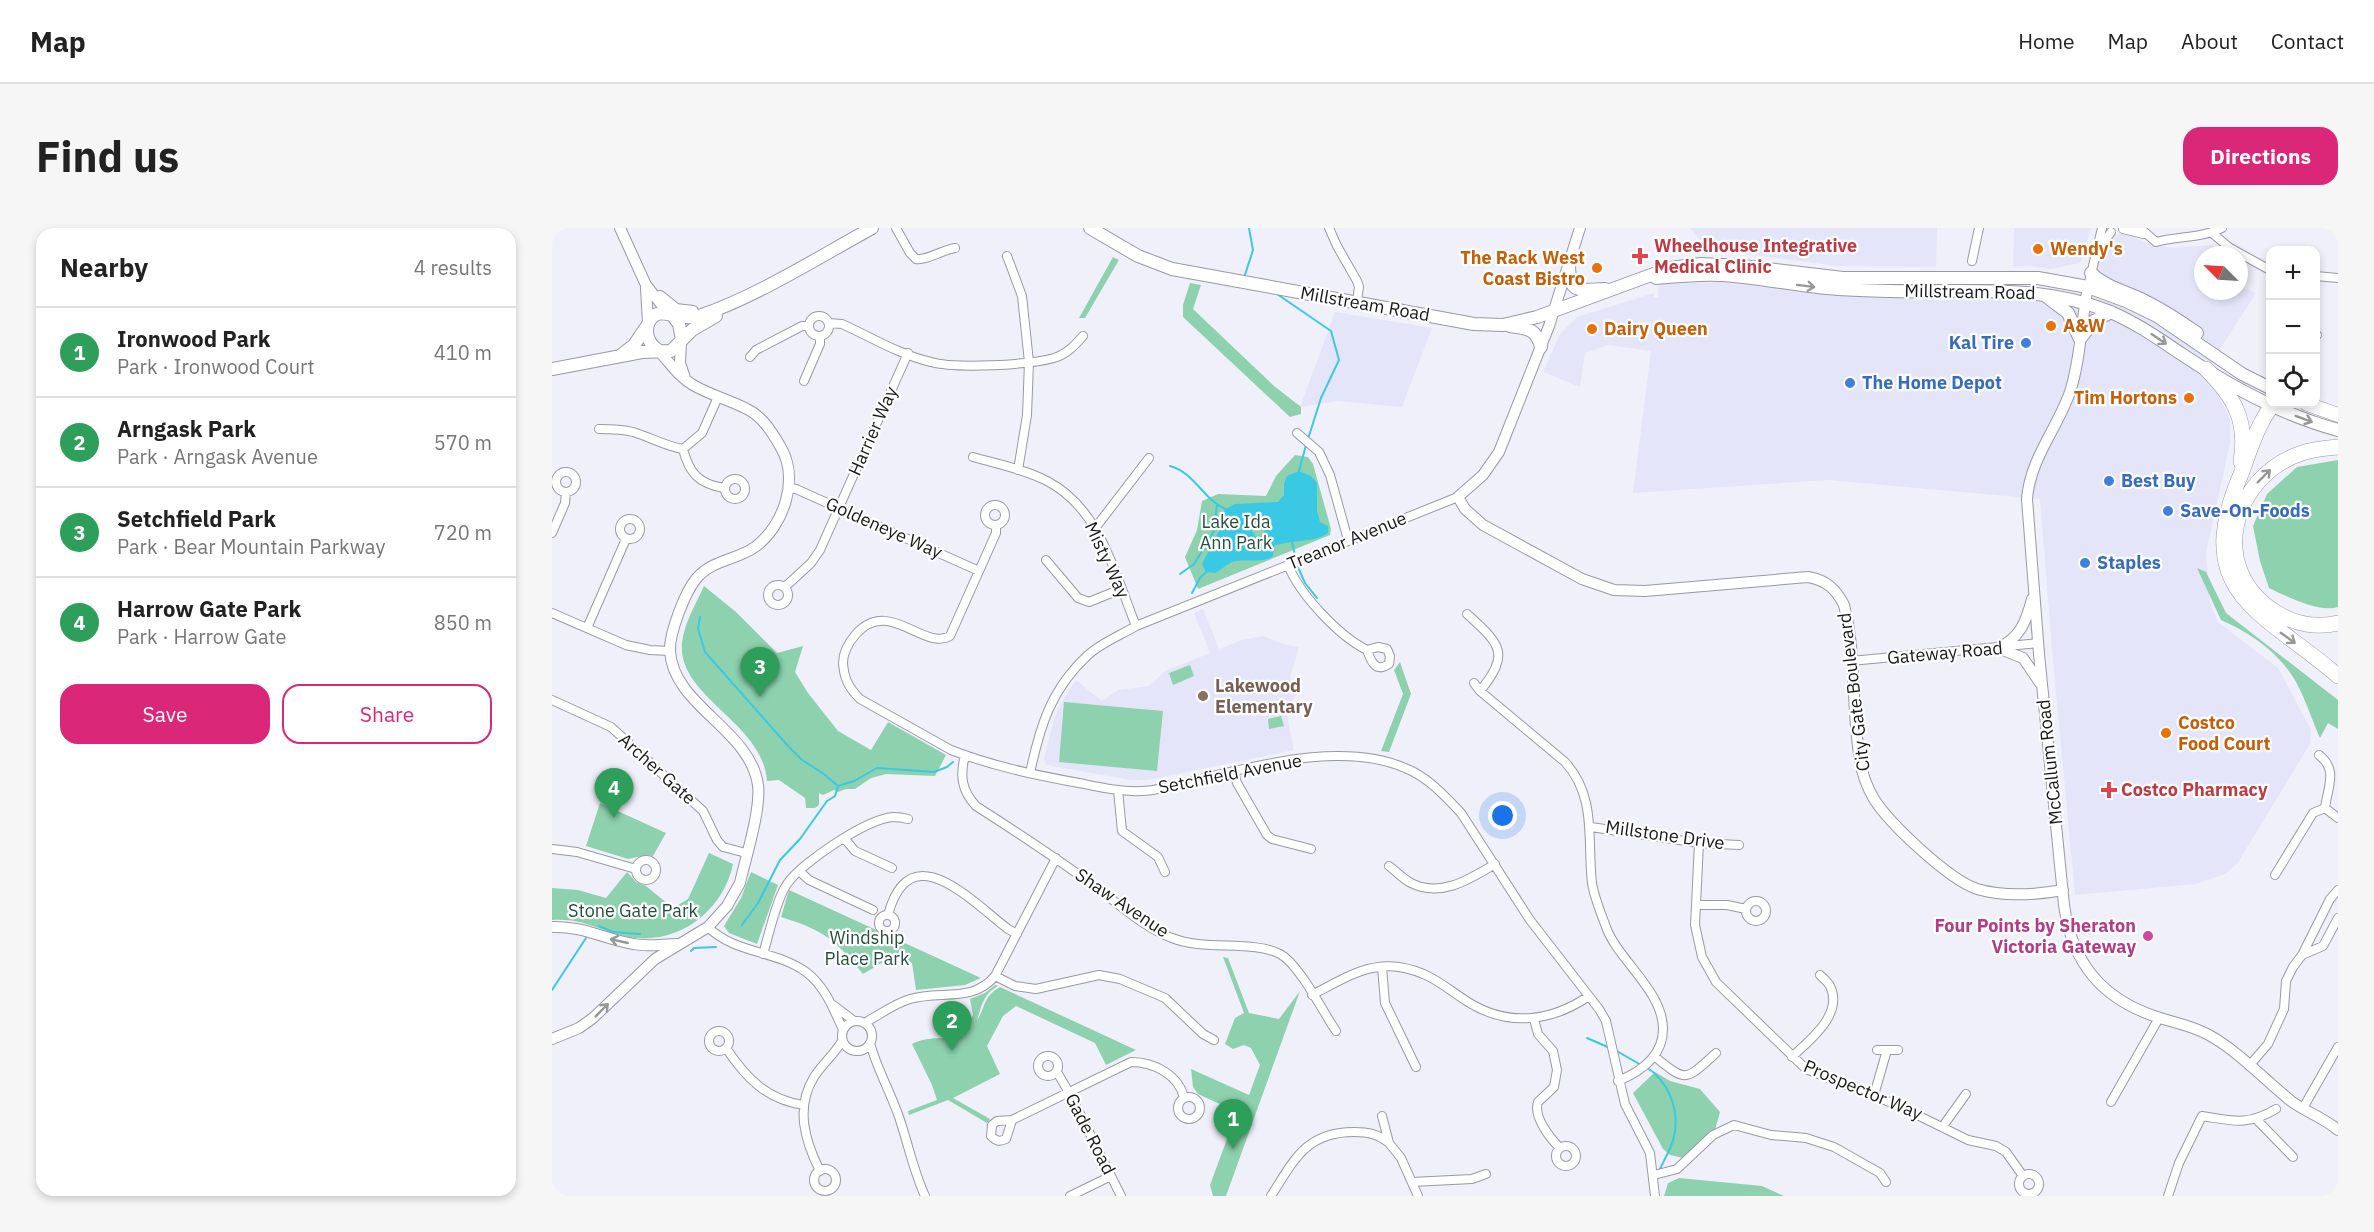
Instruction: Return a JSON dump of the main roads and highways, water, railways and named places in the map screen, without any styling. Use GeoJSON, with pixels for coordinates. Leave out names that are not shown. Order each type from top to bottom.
{"type":"FeatureCollection","features":[{"type":"Feature","properties":{"kind":"highway"},"geometry":{"type":"LineString","coordinates":[[2206,369],[2227,390],[2238,413],[2243,437],[2238,480]]}},
{"type":"Feature","properties":{"kind":"highway"},"geometry":{"type":"LineString","coordinates":[[2272,408],[2238,480],[2229,506],[2224,528],[2223,551],[2228,571],[2237,591],[2251,608],[2338,676]]}},
{"type":"Feature","properties":{"kind":"highway"},"geometry":{"type":"LineString","coordinates":[[2338,447],[2302,453],[2271,469],[2248,492],[2237,519],[2234,540],[2238,567],[2250,590],[2264,605],[2286,619],[2308,625],[2338,623]]}},
{"type":"Feature","properties":{"kind":"main road"},"geometry":{"type":"LineString","coordinates":[[620,356],[634,345],[657,314],[690,318],[718,309],[872,228]]}},
{"type":"Feature","properties":{"kind":"main road","name":"Millstream Road"},"geometry":{"type":"LineString","coordinates":[[1090,228],[1138,256],[1172,269],[1474,324],[1503,325],[1552,312],[1670,268],[1716,264],[1843,278],[2038,278],[2088,287],[2127,301],[2157,316],[2242,374],[2266,386]]}},
{"type":"Feature","properties":{"kind":"main road"},"geometry":{"type":"LineString","coordinates":[[1569,260],[1569,280],[1574,287],[1583,291],[1621,288]]}},
{"type":"Feature","properties":{"kind":"main road"},"geometry":{"type":"LineString","coordinates":[[2091,273],[2102,282],[2144,300],[2174,317],[2201,336],[2242,374]]}},
{"type":"Feature","properties":{"kind":"main road","name":"Millstream Road"},"geometry":{"type":"LineString","coordinates":[[1643,279],[1733,276],[1834,289],[2041,293],[2085,302],[2111,312],[2150,332],[2206,369],[2266,401]]}},
{"type":"Feature","properties":{"kind":"main road"},"geometry":{"type":"LineString","coordinates":[[2041,293],[2068,313],[2080,339],[2094,321],[2111,312]]}},
{"type":"Feature","properties":{"kind":"main road"},"geometry":{"type":"LineString","coordinates":[[552,369],[658,350],[671,351],[692,330],[717,315],[718,309]]}},
{"type":"Feature","properties":{"kind":"main road"},"geometry":{"type":"LineString","coordinates":[[670,315],[679,324],[682,342]]}},
{"type":"Feature","properties":{"kind":"main road"},"geometry":{"type":"LineString","coordinates":[[648,325],[649,341],[658,350]]}},
{"type":"Feature","properties":{"kind":"main road"},"geometry":{"type":"LineString","coordinates":[[1503,325],[1526,328],[1534,332],[1541,347]]}},
{"type":"Feature","properties":{"kind":"main road","name":"Millstream Road"},"geometry":{"type":"LineString","coordinates":[[2281,408],[2338,430]]}},
{"type":"Feature","properties":{"kind":"main road"},"geometry":{"type":"LineString","coordinates":[[2318,408],[2338,415]]}},
{"type":"Feature","properties":{"kind":"water"},"geometry":{"type":"Polygon","coordinates":[[[1299,471],[1311,476],[1317,483],[1317,511],[1320,522],[1328,526],[1328,533],[1315,539],[1274,546],[1273,556],[1268,558],[1236,561],[1215,573],[1206,572],[1202,564],[1219,531],[1225,509],[1235,504],[1278,502],[1284,495],[1287,476],[1299,471]],[[1260,522],[1252,525],[1251,529],[1256,537],[1264,534],[1264,525],[1260,522]]]}},
{"type":"Feature","properties":{"kind":"waterway"},"geometry":{"type":"LineString","coordinates":[[1244,278],[1253,250],[1249,228]]}},
{"type":"Feature","properties":{"kind":"waterway"},"geometry":{"type":"LineString","coordinates":[[1277,294],[1331,331],[1339,360],[1321,398],[1308,439]]}},
{"type":"Feature","properties":{"kind":"waterway"},"geometry":{"type":"LineString","coordinates":[[1299,471],[1306,445]]}},
{"type":"Feature","properties":{"kind":"waterway"},"geometry":{"type":"LineString","coordinates":[[1170,466],[1186,474],[1217,505],[1225,509]]}},
{"type":"Feature","properties":{"kind":"waterway"},"geometry":{"type":"LineString","coordinates":[[1180,574],[1194,564],[1214,531],[1217,504]]}},
{"type":"Feature","properties":{"kind":"waterway"},"geometry":{"type":"LineString","coordinates":[[1292,542],[1296,559]]}},
{"type":"Feature","properties":{"kind":"waterway"},"geometry":{"type":"LineString","coordinates":[[1297,565],[1305,583],[1317,598]]}},
{"type":"Feature","properties":{"kind":"waterway"},"geometry":{"type":"LineString","coordinates":[[1192,593],[1206,572]]}},
{"type":"Feature","properties":{"kind":"waterway"},"geometry":{"type":"LineString","coordinates":[[700,617],[698,629],[705,652],[788,746],[802,760],[824,774]]}},
{"type":"Feature","properties":{"kind":"waterway"},"geometry":{"type":"LineString","coordinates":[[742,925],[758,903],[780,860],[800,839],[827,801],[835,796],[838,786],[854,781],[877,768],[934,772],[953,762]]}},
{"type":"Feature","properties":{"kind":"waterway"},"geometry":{"type":"LineString","coordinates":[[825,775],[837,785]]}},
{"type":"Feature","properties":{"kind":"waterway"},"geometry":{"type":"LineString","coordinates":[[599,926],[613,932],[640,934]]}},
{"type":"Feature","properties":{"kind":"waterway"},"geometry":{"type":"LineString","coordinates":[[552,990],[586,938]]}},
{"type":"Feature","properties":{"kind":"waterway"},"geometry":{"type":"LineString","coordinates":[[691,951],[694,948],[716,947]]}},
{"type":"Feature","properties":{"kind":"waterway"},"geometry":{"type":"LineString","coordinates":[[1587,1038],[1610,1048]]}},
{"type":"Feature","properties":{"kind":"waterway"},"geometry":{"type":"LineString","coordinates":[[1615,1050],[1641,1065]]}},
{"type":"Feature","properties":{"kind":"waterway"},"geometry":{"type":"LineString","coordinates":[[1646,1067],[1667,1088],[1674,1107],[1673,1141],[1659,1171]]}},
{"type":"Feature","properties":{"kind":"place","name":"Wendy's"},"geometry":{"type":"Point","coordinates":[2038,249]}},
{"type":"Feature","properties":{"kind":"place","name":"Wheelhouse Integrative Medical Clinic"},"geometry":{"type":"Point","coordinates":[1640,256]}},
{"type":"Feature","properties":{"kind":"place","name":"The Rack West Coast Bistro"},"geometry":{"type":"Point","coordinates":[1597,268]}},
{"type":"Feature","properties":{"kind":"place","name":"A&W"},"geometry":{"type":"Point","coordinates":[2051,326]}},
{"type":"Feature","properties":{"kind":"place","name":"Dairy Queen"},"geometry":{"type":"Point","coordinates":[1592,329]}},
{"type":"Feature","properties":{"kind":"place","name":"Kal Tire"},"geometry":{"type":"Point","coordinates":[2026,343]}},
{"type":"Feature","properties":{"kind":"place","name":"The Home Depot"},"geometry":{"type":"Point","coordinates":[1850,383]}},
{"type":"Feature","properties":{"kind":"place","name":"Tim Hortons"},"geometry":{"type":"Point","coordinates":[2189,398]}},
{"type":"Feature","properties":{"kind":"place","name":"Best Buy"},"geometry":{"type":"Point","coordinates":[2109,481]}},
{"type":"Feature","properties":{"kind":"place","name":"Save-On-Foods"},"geometry":{"type":"Point","coordinates":[2168,511]}},
{"type":"Feature","properties":{"kind":"place","name":"Staples"},"geometry":{"type":"Point","coordinates":[2085,563]}},
{"type":"Feature","properties":{"kind":"place","name":"Lakewood Elementary"},"geometry":{"type":"Point","coordinates":[1203,696]}},
{"type":"Feature","properties":{"kind":"place","name":"Setchfield Park"},"geometry":{"type":"Point","coordinates":[760,697]}},
{"type":"Feature","properties":{"kind":"place","name":"Costco Food Court"},"geometry":{"type":"Point","coordinates":[2166,733]}},
{"type":"Feature","properties":{"kind":"place","name":"Costco Pharmacy"},"geometry":{"type":"Point","coordinates":[2109,790]}},
{"type":"Feature","properties":{"kind":"place","name":"Harrow Gate Park"},"geometry":{"type":"Point","coordinates":[614,818]}},
{"type":"Feature","properties":{"kind":"place","name":"Four Points by Sheraton Victoria Gateway"},"geometry":{"type":"Point","coordinates":[2148,936]}},
{"type":"Feature","properties":{"kind":"place","name":"Arngask Park"},"geometry":{"type":"Point","coordinates":[952,1051]}},
{"type":"Feature","properties":{"kind":"place","name":"Ironwood Park"},"geometry":{"type":"Point","coordinates":[1233,1149]}},
{"type":"Feature","properties":{"kind":"park label","name":"Lake Ida Ann Park"},"geometry":{"type":"Point","coordinates":[1236,532]}},
{"type":"Feature","properties":{"kind":"park label","name":"Stone Gate Park"},"geometry":{"type":"Point","coordinates":[633,911]}},
{"type":"Feature","properties":{"kind":"park label","name":"Windship Place Park"},"geometry":{"type":"Point","coordinates":[867,948]}}]}
